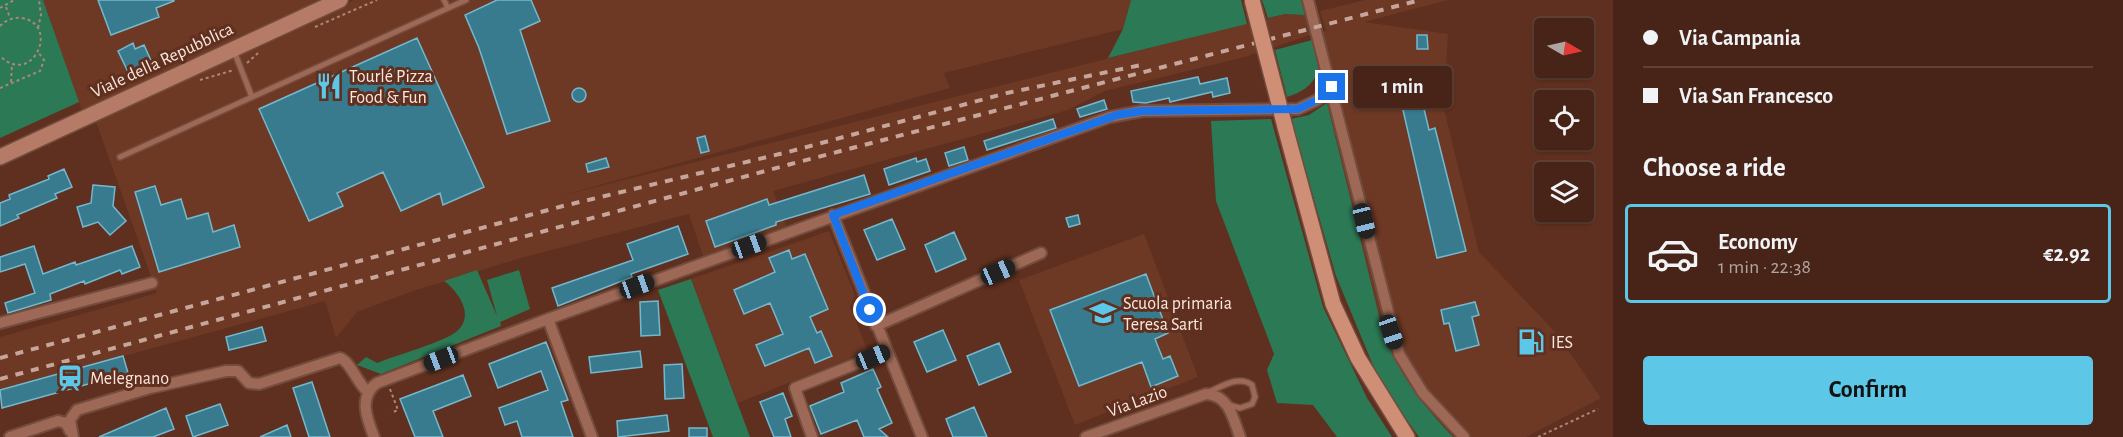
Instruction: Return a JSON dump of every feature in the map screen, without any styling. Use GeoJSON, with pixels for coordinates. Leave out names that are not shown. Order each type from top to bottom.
{"type":"FeatureCollection","features":[{"type":"Feature","properties":{"kind":"main road"},"geometry":{"type":"LineString","coordinates":[[1252,0],[1333,304],[1358,358],[1407,437]]}},
{"type":"Feature","properties":{"kind":"street","name":"Viale della Repubblica"},"geometry":{"type":"LineString","coordinates":[[0,157],[340,0]]}},
{"type":"Feature","properties":{"kind":"street"},"geometry":{"type":"LineString","coordinates":[[1308,0],[1399,354],[1424,393],[1464,437]]}},
{"type":"Feature","properties":{"kind":"street"},"geometry":{"type":"LineString","coordinates":[[374,437],[366,412],[368,392],[385,380],[548,319],[1117,115],[1142,111],[1298,109],[1317,100],[1332,87]]}},
{"type":"Feature","properties":{"kind":"street"},"geometry":{"type":"LineString","coordinates":[[833,215],[921,437]]}},
{"type":"Feature","properties":{"kind":"street"},"geometry":{"type":"LineString","coordinates":[[876,326],[1041,253]]}},
{"type":"Feature","properties":{"kind":"street"},"geometry":{"type":"LineString","coordinates":[[0,323],[152,283]]}},
{"type":"Feature","properties":{"kind":"street"},"geometry":{"type":"LineString","coordinates":[[548,319],[592,437]]}},
{"type":"Feature","properties":{"kind":"street"},"geometry":{"type":"LineString","coordinates":[[812,437],[795,388],[886,352]]}},
{"type":"Feature","properties":{"kind":"street"},"geometry":{"type":"LineString","coordinates":[[73,437],[70,424],[74,411],[159,385],[231,370],[241,373],[252,384],[259,384],[334,359],[344,359],[350,365],[355,380],[368,392]]}},
{"type":"Feature","properties":{"kind":"street","name":"Via Lazio"},"geometry":{"type":"LineString","coordinates":[[1086,437],[1199,396],[1214,395],[1227,404]]}},
{"type":"Feature","properties":{"kind":"street"},"geometry":{"type":"LineString","coordinates":[[1227,404],[1240,437]]}},
{"type":"Feature","properties":{"kind":"street"},"geometry":{"type":"LineString","coordinates":[[10,437],[61,421],[68,425],[73,437]]}},
{"type":"Feature","properties":{"kind":"lane"},"geometry":{"type":"LineString","coordinates":[[444,0],[448,8]]}},
{"type":"Feature","properties":{"kind":"lane"},"geometry":{"type":"LineString","coordinates":[[120,157],[466,0]]}},
{"type":"Feature","properties":{"kind":"lane"},"geometry":{"type":"LineString","coordinates":[[234,49],[252,97]]}},
{"type":"Feature","properties":{"kind":"lane","name":"Via Lazio"},"geometry":{"type":"LineString","coordinates":[[1199,396],[1237,381],[1246,381],[1252,385],[1255,397],[1251,404],[1240,408],[1227,404]]}},
{"type":"Feature","properties":{"kind":"path"},"geometry":{"type":"LineString","coordinates":[[0,8],[6,7],[14,0]]}},
{"type":"Feature","properties":{"kind":"path"},"geometry":{"type":"LineString","coordinates":[[0,56],[12,64],[27,63],[38,52],[41,37],[38,28],[41,15],[39,0]]}},
{"type":"Feature","properties":{"kind":"path"},"geometry":{"type":"LineString","coordinates":[[6,7],[11,19]]}},
{"type":"Feature","properties":{"kind":"path"},"geometry":{"type":"LineString","coordinates":[[0,26],[11,19],[27,19],[38,28]]}},
{"type":"Feature","properties":{"kind":"path"},"geometry":{"type":"LineString","coordinates":[[0,88],[40,71],[44,66],[44,60],[38,52]]}},
{"type":"Feature","properties":{"kind":"path"},"geometry":{"type":"LineString","coordinates":[[11,83],[12,64]]}},
{"type":"Feature","properties":{"kind":"path"},"geometry":{"type":"LineString","coordinates":[[390,389],[398,410],[391,413]]}},
{"type":"Feature","properties":{"kind":"path"},"geometry":{"type":"LineString","coordinates":[[1538,437],[1598,409]]}},
{"type":"Feature","properties":{"kind":"shaded area"},"geometry":{"type":"Polygon","coordinates":[[[43,0],[323,0],[82,111],[43,0]]]}},
{"type":"Feature","properties":{"kind":"shaded area"},"geometry":{"type":"Polygon","coordinates":[[[354,0],[1131,0],[1123,29],[944,73],[950,88],[560,196],[1285,14],[1305,15],[1311,35],[1326,31],[1320,11],[1365,0],[1448,0],[1364,22],[1448,34],[1444,109],[1479,252],[1557,334],[1601,398],[1526,437],[1453,437],[1418,397],[1392,357],[1383,332],[1310,35],[1245,57],[1105,91],[1068,110],[773,191],[786,226],[703,256],[689,214],[521,258],[413,291],[357,312],[336,338],[325,301],[124,356],[128,373],[29,399],[25,383],[0,390],[0,337],[157,293],[95,119],[354,0]]]}},
{"type":"Feature","properties":{"kind":"shaded area"},"geometry":{"type":"Polygon","coordinates":[[[829,231],[855,295],[850,307],[868,351],[738,403],[691,279],[829,231]]]}},
{"type":"Feature","properties":{"kind":"shaded area","name":"Scuola primaria Teresa Sarti"},"geometry":{"type":"Polygon","coordinates":[[[1144,234],[1198,377],[1075,425],[1019,280],[1144,234]]]}},
{"type":"Feature","properties":{"kind":"green space"},"geometry":{"type":"Polygon","coordinates":[[[0,0],[43,0],[79,102],[0,138],[0,0]]]}},
{"type":"Feature","properties":{"kind":"green space"},"geometry":{"type":"Polygon","coordinates":[[[1131,0],[1241,0],[1247,24],[1108,58],[1123,29],[1131,0]]]}},
{"type":"Feature","properties":{"kind":"green space"},"geometry":{"type":"Polygon","coordinates":[[[1262,0],[1301,0],[1305,15],[1285,14],[1268,18],[1262,0]]]}},
{"type":"Feature","properties":{"kind":"green space"},"geometry":{"type":"Polygon","coordinates":[[[1312,40],[1319,71],[1306,88],[1287,97],[1275,50],[1312,40]]]}},
{"type":"Feature","properties":{"kind":"green space"},"geometry":{"type":"Polygon","coordinates":[[[1327,103],[1383,332],[1396,362],[1412,388],[1453,437],[1419,437],[1380,382],[1336,276],[1291,119],[1309,115],[1327,103]]]}},
{"type":"Feature","properties":{"kind":"green space"},"geometry":{"type":"Polygon","coordinates":[[[1271,119],[1323,307],[1367,398],[1392,437],[1337,437],[1313,405],[1277,403],[1267,370],[1274,354],[1216,201],[1211,121],[1271,119]]]}},
{"type":"Feature","properties":{"kind":"green space"},"geometry":{"type":"Polygon","coordinates":[[[477,270],[497,316],[487,280],[519,270],[530,309],[500,322],[501,326],[381,374],[357,365],[366,357],[377,363],[430,345],[456,332],[465,319],[465,311],[455,291],[444,281],[477,270]]]}},
{"type":"Feature","properties":{"kind":"green space"},"geometry":{"type":"Polygon","coordinates":[[[691,279],[750,437],[713,437],[658,290],[691,279]]]}},
{"type":"Feature","properties":{"kind":"building"},"geometry":{"type":"Polygon","coordinates":[[[98,0],[174,1],[156,8],[159,17],[111,35],[98,0]]]}},
{"type":"Feature","properties":{"kind":"building"},"geometry":{"type":"Polygon","coordinates":[[[497,0],[531,0],[540,21],[520,30],[550,121],[507,134],[479,48],[465,15],[497,0]]]}},
{"type":"Feature","properties":{"kind":"building"},"geometry":{"type":"Polygon","coordinates":[[[1417,35],[1427,35],[1428,49],[1417,49],[1417,35]]]}},
{"type":"Feature","properties":{"kind":"building"},"geometry":{"type":"Polygon","coordinates":[[[417,38],[484,187],[443,205],[440,193],[401,211],[383,172],[337,193],[343,206],[309,221],[259,109],[417,38]]]}},
{"type":"Feature","properties":{"kind":"building"},"geometry":{"type":"Polygon","coordinates":[[[133,43],[135,49],[144,45],[153,65],[130,76],[118,51],[133,43]]]}},
{"type":"Feature","properties":{"kind":"building"},"geometry":{"type":"Polygon","coordinates":[[[1198,77],[1200,84],[1227,78],[1230,93],[1213,97],[1212,92],[1170,102],[1169,98],[1146,103],[1133,102],[1131,91],[1198,77]]]}},
{"type":"Feature","properties":{"kind":"building"},"geometry":{"type":"Polygon","coordinates":[[[1417,79],[1429,130],[1435,128],[1466,251],[1437,258],[1397,84],[1417,79]]]}},
{"type":"Feature","properties":{"kind":"building"},"geometry":{"type":"Polygon","coordinates":[[[579,88],[584,90],[586,95],[584,100],[579,102],[574,100],[572,95],[574,90],[579,88]]]}},
{"type":"Feature","properties":{"kind":"building"},"geometry":{"type":"Polygon","coordinates":[[[1104,100],[1107,109],[1080,117],[1077,109],[1104,100]]]}},
{"type":"Feature","properties":{"kind":"building"},"geometry":{"type":"Polygon","coordinates":[[[1053,119],[1056,128],[987,150],[984,141],[1053,119]]]}},
{"type":"Feature","properties":{"kind":"building"},"geometry":{"type":"Polygon","coordinates":[[[705,136],[709,151],[701,153],[697,138],[705,136]]]}},
{"type":"Feature","properties":{"kind":"building"},"geometry":{"type":"Polygon","coordinates":[[[964,147],[968,160],[949,166],[945,153],[964,147]]]}},
{"type":"Feature","properties":{"kind":"building"},"geometry":{"type":"Polygon","coordinates":[[[606,158],[609,167],[588,172],[586,164],[606,158]]]}},
{"type":"Feature","properties":{"kind":"building"},"geometry":{"type":"Polygon","coordinates":[[[916,158],[917,162],[926,159],[930,171],[889,185],[884,169],[916,158]]]}},
{"type":"Feature","properties":{"kind":"building"},"geometry":{"type":"Polygon","coordinates":[[[64,169],[72,187],[55,194],[57,198],[17,215],[19,218],[0,226],[0,203],[10,199],[9,195],[49,179],[48,176],[64,169]]]}},
{"type":"Feature","properties":{"kind":"building"},"geometry":{"type":"Polygon","coordinates":[[[864,175],[870,194],[776,222],[776,225],[715,247],[706,221],[767,199],[769,205],[864,175]]]}},
{"type":"Feature","properties":{"kind":"building"},"geometry":{"type":"Polygon","coordinates":[[[93,185],[115,187],[113,206],[126,221],[110,235],[98,222],[83,227],[77,207],[91,203],[93,185]]]}},
{"type":"Feature","properties":{"kind":"building"},"geometry":{"type":"Polygon","coordinates":[[[155,186],[161,205],[181,199],[187,219],[208,213],[213,232],[234,225],[240,247],[159,272],[135,192],[155,186]]]}},
{"type":"Feature","properties":{"kind":"building"},"geometry":{"type":"Polygon","coordinates":[[[1078,215],[1080,224],[1069,227],[1066,218],[1078,215]]]}},
{"type":"Feature","properties":{"kind":"building"},"geometry":{"type":"Polygon","coordinates":[[[892,219],[905,249],[877,260],[864,230],[892,219]]]}},
{"type":"Feature","properties":{"kind":"building"},"geometry":{"type":"Polygon","coordinates":[[[678,226],[688,254],[631,274],[632,277],[558,306],[552,288],[633,260],[627,244],[678,226]]]}},
{"type":"Feature","properties":{"kind":"building"},"geometry":{"type":"Polygon","coordinates":[[[954,232],[966,259],[936,272],[925,245],[954,232]]]}},
{"type":"Feature","properties":{"kind":"building"},"geometry":{"type":"Polygon","coordinates":[[[34,246],[43,274],[75,262],[76,265],[132,246],[140,267],[122,274],[120,270],[85,284],[84,281],[50,294],[51,300],[8,313],[5,303],[35,293],[25,264],[0,272],[0,257],[34,246]]]}},
{"type":"Feature","properties":{"kind":"building"},"geometry":{"type":"Polygon","coordinates":[[[789,250],[792,259],[805,254],[828,309],[810,317],[817,333],[821,331],[832,356],[815,363],[809,348],[765,366],[756,345],[783,334],[770,303],[744,314],[734,290],[775,272],[769,258],[789,250]]]}},
{"type":"Feature","properties":{"kind":"building"},"geometry":{"type":"Polygon","coordinates":[[[1146,274],[1168,333],[1155,339],[1163,359],[1170,356],[1178,376],[1151,387],[1142,362],[1079,386],[1050,310],[1146,274]]]}},
{"type":"Feature","properties":{"kind":"building"},"geometry":{"type":"Polygon","coordinates":[[[658,301],[660,335],[641,336],[640,302],[658,301]]]}},
{"type":"Feature","properties":{"kind":"building"},"geometry":{"type":"Polygon","coordinates":[[[1475,302],[1479,315],[1472,317],[1479,345],[1456,351],[1449,323],[1444,324],[1441,310],[1475,302]]]}},
{"type":"Feature","properties":{"kind":"building"},"geometry":{"type":"Polygon","coordinates":[[[262,327],[266,341],[229,350],[226,337],[262,327]]]}},
{"type":"Feature","properties":{"kind":"building"},"geometry":{"type":"Polygon","coordinates":[[[943,330],[956,360],[927,372],[914,342],[943,330]]]}},
{"type":"Feature","properties":{"kind":"building"},"geometry":{"type":"Polygon","coordinates":[[[546,342],[568,400],[561,402],[573,437],[522,437],[517,421],[505,425],[499,408],[548,390],[541,371],[498,388],[489,364],[546,342]]]}},
{"type":"Feature","properties":{"kind":"building"},"geometry":{"type":"Polygon","coordinates":[[[999,343],[1011,372],[979,385],[967,356],[999,343]]]}},
{"type":"Feature","properties":{"kind":"building"},"geometry":{"type":"Polygon","coordinates":[[[640,351],[642,367],[591,373],[589,357],[640,351]]]}},
{"type":"Feature","properties":{"kind":"building"},"geometry":{"type":"Polygon","coordinates":[[[123,356],[128,373],[2,408],[0,390],[123,356]]]}},
{"type":"Feature","properties":{"kind":"building"},"geometry":{"type":"Polygon","coordinates":[[[682,364],[684,398],[665,399],[664,365],[682,364]]]}},
{"type":"Feature","properties":{"kind":"building"},"geometry":{"type":"Polygon","coordinates":[[[873,369],[881,387],[877,389],[892,423],[879,429],[888,437],[864,437],[857,420],[821,434],[810,406],[844,392],[841,383],[873,369]]]}},
{"type":"Feature","properties":{"kind":"building"},"geometry":{"type":"Polygon","coordinates":[[[463,375],[471,396],[433,411],[443,437],[415,437],[400,399],[463,375]]]}},
{"type":"Feature","properties":{"kind":"building"},"geometry":{"type":"Polygon","coordinates":[[[312,382],[330,437],[309,437],[293,388],[312,382]]]}},
{"type":"Feature","properties":{"kind":"building"},"geometry":{"type":"Polygon","coordinates":[[[783,393],[792,416],[785,419],[791,437],[774,437],[760,402],[783,393]]]}},
{"type":"Feature","properties":{"kind":"building"},"geometry":{"type":"Polygon","coordinates":[[[220,404],[228,425],[193,437],[186,416],[220,404]]]}},
{"type":"Feature","properties":{"kind":"building"},"geometry":{"type":"Polygon","coordinates":[[[974,407],[987,437],[953,437],[946,419],[974,407]]]}},
{"type":"Feature","properties":{"kind":"building"},"geometry":{"type":"Polygon","coordinates":[[[166,408],[174,429],[153,437],[99,437],[166,408]]]}},
{"type":"Feature","properties":{"kind":"building"},"geometry":{"type":"Polygon","coordinates":[[[667,415],[669,431],[618,437],[617,421],[667,415]]]}},
{"type":"Feature","properties":{"kind":"building"},"geometry":{"type":"Polygon","coordinates":[[[287,425],[291,437],[260,437],[287,425]]]}},
{"type":"Feature","properties":{"kind":"building"},"geometry":{"type":"Polygon","coordinates":[[[689,428],[707,428],[707,437],[689,437],[689,428]]]}},
{"type":"Feature","properties":{"kind":"railway"},"geometry":{"type":"LineString","coordinates":[[0,379],[791,164],[1420,0]]}},
{"type":"Feature","properties":{"kind":"railway"},"geometry":{"type":"LineString","coordinates":[[0,358],[563,206],[788,152],[1007,93],[1141,65]]}},
{"type":"Feature","properties":{"kind":"place","name":"Tourlé Pizza Food & Fun"},"geometry":{"type":"Point","coordinates":[329,86]}},
{"type":"Feature","properties":{"kind":"place","name":"Scuola primaria Teresa Sarti"},"geometry":{"type":"Point","coordinates":[1103,313]}},
{"type":"Feature","properties":{"kind":"place","name":"IES"},"geometry":{"type":"Point","coordinates":[1531,342]}},
{"type":"Feature","properties":{"kind":"place","name":"Melegnano"},"geometry":{"type":"Point","coordinates":[70,378]}},
{"type":"Feature","properties":{"kind":"route"},"geometry":{"type":"LineString","coordinates":[[870,310],[833,215],[1117,115],[1142,111],[1298,109],[1308,106],[1332,87]]}}]}
